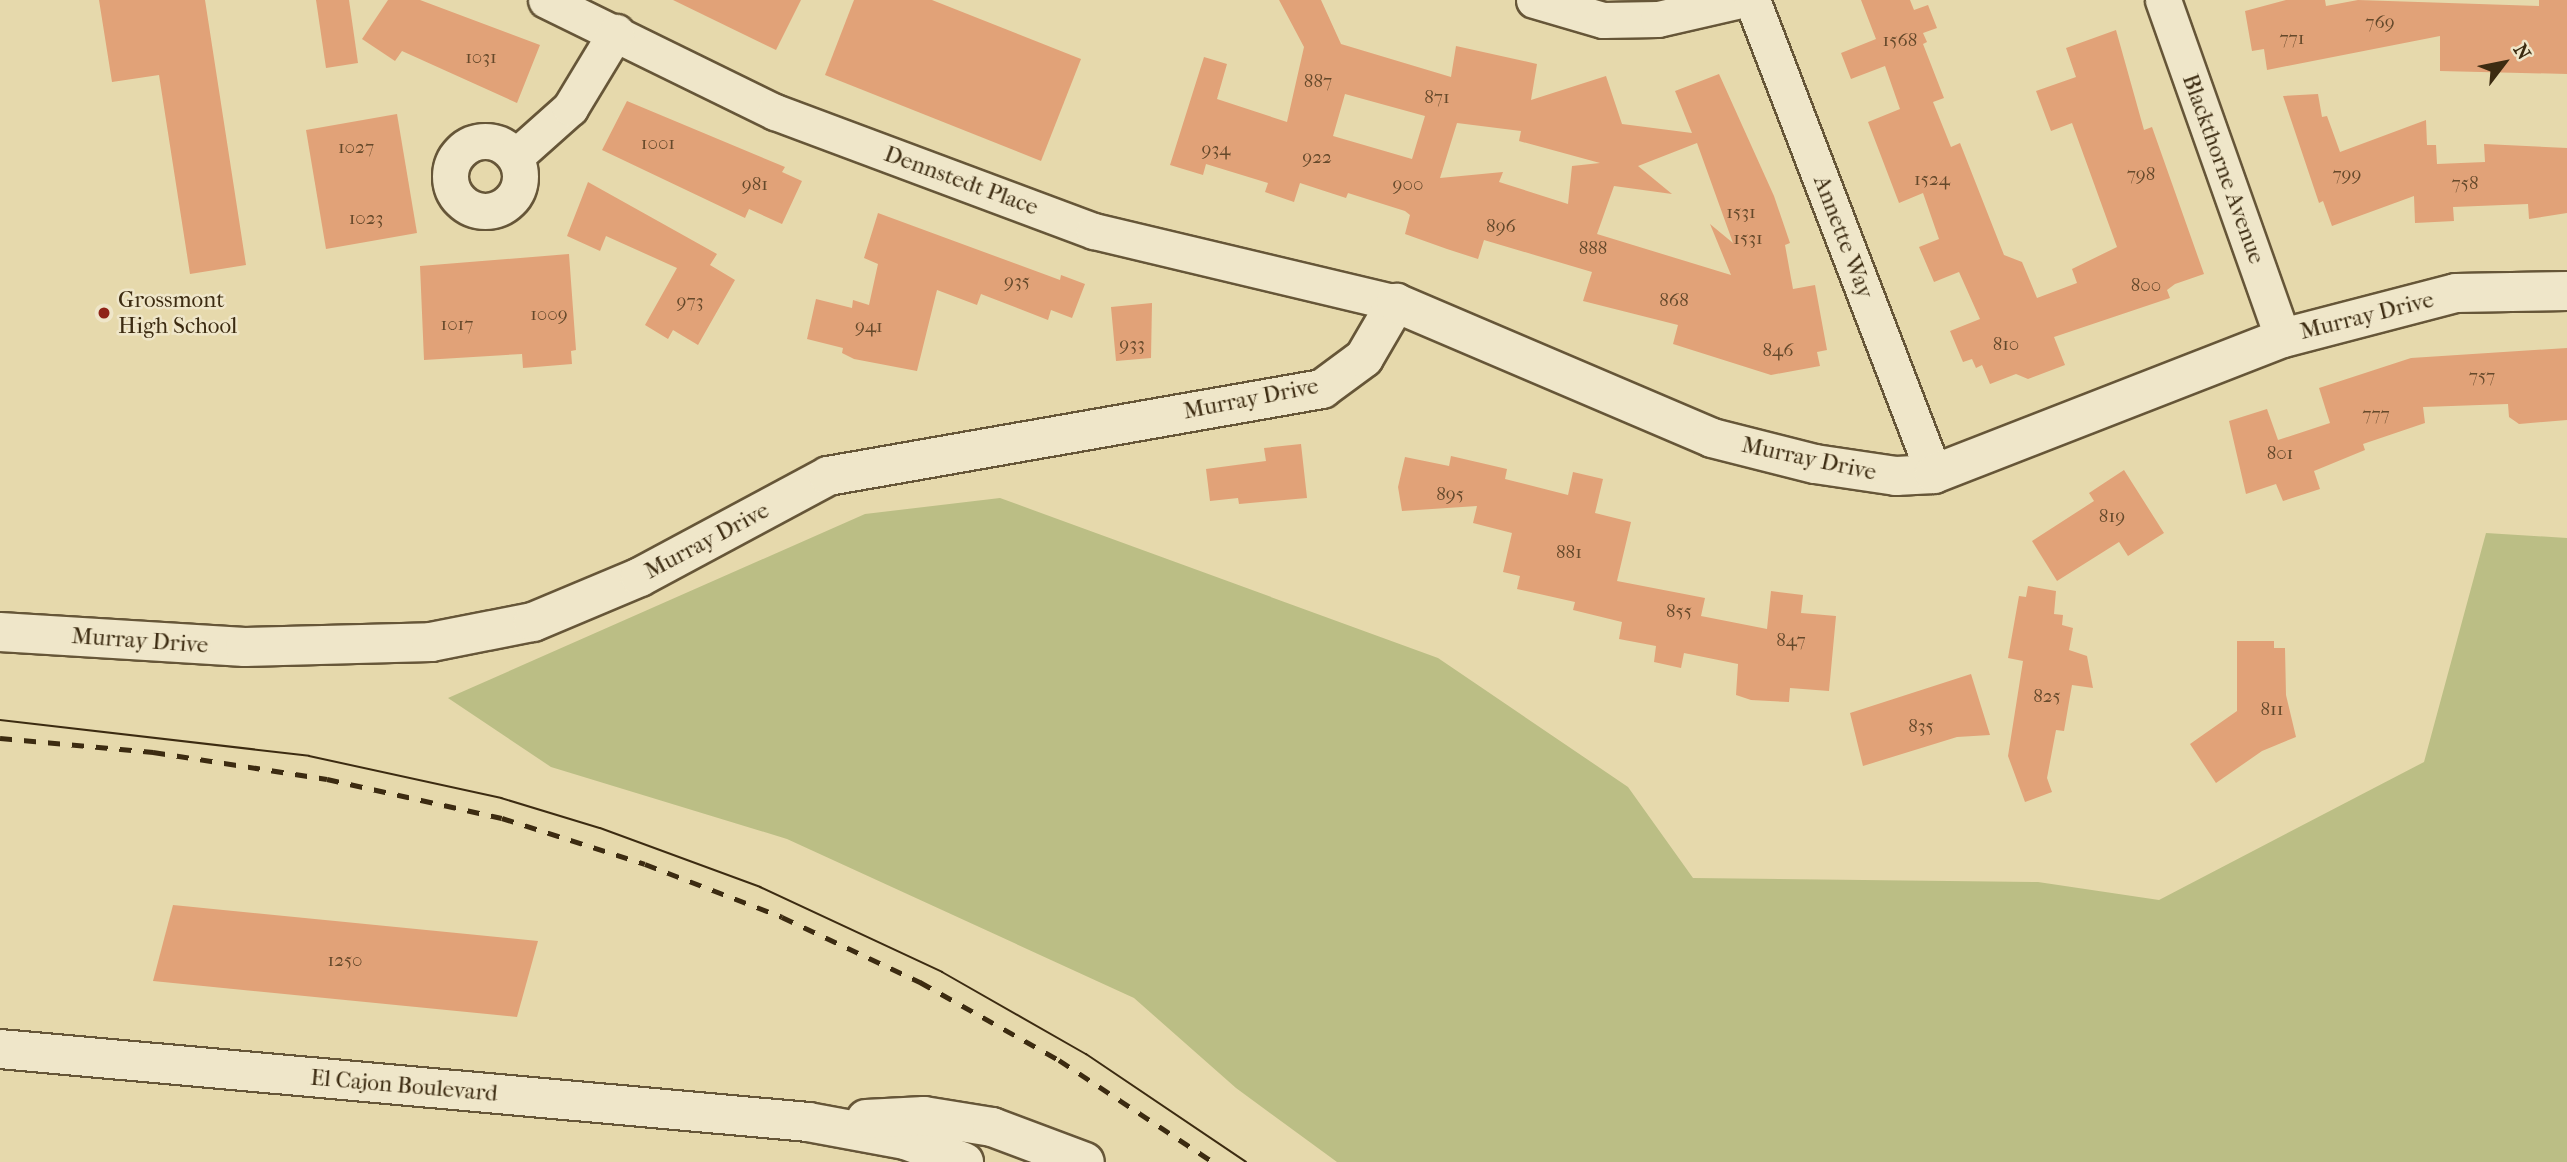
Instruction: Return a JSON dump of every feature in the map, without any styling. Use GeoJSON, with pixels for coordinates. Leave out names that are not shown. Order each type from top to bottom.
{"type":"FeatureCollection","features":[{"type":"Feature","properties":{"kind":"street","name":"Dennstedt Place"},"geometry":{"type":"LineString","coordinates":[[546,0],[775,112],[1094,231],[1396,303]]}},
{"type":"Feature","properties":{"kind":"street"},"geometry":{"type":"LineString","coordinates":[[1534,0],[1603,20],[1658,19],[1741,0]]}},
{"type":"Feature","properties":{"kind":"street","name":"Annette Way"},"geometry":{"type":"LineString","coordinates":[[1752,0],[1934,474]]}},
{"type":"Feature","properties":{"kind":"street","name":"Blackthorne Avenue"},"geometry":{"type":"LineString","coordinates":[[2163,0],[2283,338]]}},
{"type":"Feature","properties":{"kind":"street"},"geometry":{"type":"LineString","coordinates":[[514,156],[570,108],[616,32]]}},
{"type":"Feature","properties":{"kind":"street","name":"Murray Drive"},"geometry":{"type":"LineString","coordinates":[[0,632],[245,647],[430,642],[533,622],[640,577],[828,476],[1322,389],[1364,358],[1396,303],[1712,438],[1815,464],[1896,476],[1934,474],[2283,338],[2456,293],[2567,291]]}},
{"type":"Feature","properties":{"kind":"street","name":"El Cajon Boulevard"},"geometry":{"type":"LineString","coordinates":[[0,1049],[808,1122],[905,1140],[964,1162]]}},
{"type":"Feature","properties":{"kind":"street","name":"El Cajon Boulevard"},"geometry":{"type":"LineString","coordinates":[[808,1122],[924,1116],[992,1128],[1085,1162]]}},
{"type":"Feature","properties":{"kind":"green space"},"geometry":{"type":"Polygon","coordinates":[[[1000,498],[1438,658],[1628,787],[1693,878],[2038,882],[2159,900],[2424,762],[2486,533],[2567,538],[2567,1162],[1337,1162],[1236,1088],[1134,998],[787,839],[551,767],[448,698],[865,514],[1000,498]]]}},
{"type":"Feature","properties":{"kind":"building"},"geometry":{"type":"Polygon","coordinates":[[[99,0],[205,0],[246,265],[190,274],[159,75],[112,82],[99,0]]]}},
{"type":"Feature","properties":{"kind":"building"},"geometry":{"type":"Polygon","coordinates":[[[316,0],[349,0],[358,63],[326,68],[316,0]]]}},
{"type":"Feature","properties":{"kind":"building"},"geometry":{"type":"Polygon","coordinates":[[[388,0],[420,0],[540,45],[517,103],[402,51],[395,61],[362,39],[388,0]]]}},
{"type":"Feature","properties":{"kind":"building"},"geometry":{"type":"Polygon","coordinates":[[[673,0],[801,0],[776,50],[673,0]]]}},
{"type":"Feature","properties":{"kind":"building"},"geometry":{"type":"Polygon","coordinates":[[[854,0],[932,0],[1081,59],[1041,161],[825,75],[854,0]]]}},
{"type":"Feature","properties":{"kind":"building"},"geometry":{"type":"Polygon","coordinates":[[[1279,0],[1321,0],[1341,44],[1451,77],[1456,46],[1537,64],[1531,100],[1606,76],[1622,124],[1692,133],[1675,91],[1719,74],[1774,196],[1790,243],[1785,245],[1793,289],[1815,285],[1827,350],[1817,352],[1820,366],[1771,375],[1673,344],[1678,325],[1583,301],[1592,272],[1484,240],[1478,259],[1447,249],[1405,234],[1410,215],[1405,211],[1348,193],[1346,198],[1300,183],[1294,202],[1265,192],[1268,183],[1206,164],[1203,175],[1170,165],[1204,57],[1227,64],[1217,99],[1287,122],[1304,47],[1279,0]],[[1345,94],[1333,136],[1412,159],[1425,116],[1345,94]],[[1457,123],[1440,178],[1503,172],[1499,182],[1568,204],[1572,166],[1600,163],[1519,141],[1521,131],[1457,123]],[[1697,143],[1638,166],[1672,194],[1614,186],[1597,234],[1731,275],[1710,224],[1733,243],[1697,143]]]}},
{"type":"Feature","properties":{"kind":"building"},"geometry":{"type":"Polygon","coordinates":[[[1861,0],[1910,0],[1914,10],[1928,5],[1937,28],[1923,33],[1927,42],[1923,44],[1944,98],[1933,102],[1951,147],[1960,143],[2004,255],[2022,262],[2037,298],[2077,283],[2072,269],[2117,247],[2072,123],[2051,131],[2036,91],[2076,77],[2066,48],[2116,30],[2144,130],[2152,127],[2204,274],[2175,284],[2167,290],[2170,298],[2054,337],[2065,365],[2028,379],[2016,374],[1990,384],[1982,365],[1976,368],[1972,359],[1963,362],[1950,331],[1980,319],[1959,272],[1934,282],[1919,247],[1939,239],[1923,193],[1899,203],[1868,122],[1900,109],[1885,66],[1851,79],[1841,53],[1876,39],[1861,0]]]}},
{"type":"Feature","properties":{"kind":"building"},"geometry":{"type":"Polygon","coordinates":[[[2286,0],[2325,0],[2326,6],[2358,0],[2539,6],[2539,0],[2567,0],[2567,74],[2440,71],[2440,36],[2267,70],[2264,49],[2252,51],[2245,11],[2286,0]]]}},
{"type":"Feature","properties":{"kind":"building"},"geometry":{"type":"Polygon","coordinates":[[[2318,94],[2322,117],[2327,116],[2340,152],[2426,120],[2427,145],[2436,145],[2437,164],[2485,162],[2484,144],[2567,148],[2567,213],[2529,219],[2528,204],[2453,207],[2454,221],[2415,223],[2414,196],[2332,226],[2323,201],[2319,203],[2283,96],[2318,94]]]}},
{"type":"Feature","properties":{"kind":"building"},"geometry":{"type":"Polygon","coordinates":[[[627,101],[785,167],[782,172],[802,181],[782,224],[749,209],[745,218],[602,150],[627,101]]]}},
{"type":"Feature","properties":{"kind":"building"},"geometry":{"type":"Polygon","coordinates":[[[397,114],[417,233],[326,249],[306,130],[397,114]]]}},
{"type":"Feature","properties":{"kind":"building"},"geometry":{"type":"Polygon","coordinates":[[[588,182],[717,254],[710,265],[735,280],[698,345],[673,330],[668,339],[645,325],[677,268],[606,236],[600,251],[567,236],[588,182]]]}},
{"type":"Feature","properties":{"kind":"building"},"geometry":{"type":"Polygon","coordinates":[[[878,213],[1060,280],[1061,275],[1085,284],[1072,318],[1051,310],[1048,320],[981,294],[977,305],[937,290],[917,371],[854,359],[842,353],[843,348],[807,339],[816,299],[852,308],[853,300],[869,305],[878,264],[864,258],[878,213]]]}},
{"type":"Feature","properties":{"kind":"building"},"geometry":{"type":"Polygon","coordinates":[[[569,254],[576,350],[571,351],[572,364],[523,368],[522,354],[424,360],[420,266],[569,254]]]}},
{"type":"Feature","properties":{"kind":"building"},"geometry":{"type":"Polygon","coordinates":[[[1152,303],[1151,358],[1116,361],[1111,307],[1152,303]]]}},
{"type":"Feature","properties":{"kind":"building"},"geometry":{"type":"Polygon","coordinates":[[[2567,348],[2567,420],[2519,424],[2509,417],[2508,404],[2423,407],[2425,423],[2363,444],[2365,450],[2314,471],[2320,489],[2283,501],[2276,484],[2246,494],[2229,421],[2267,409],[2278,440],[2330,423],[2319,388],[2411,358],[2567,348]]]}},
{"type":"Feature","properties":{"kind":"building"},"geometry":{"type":"Polygon","coordinates":[[[1301,444],[1307,498],[1239,504],[1238,498],[1210,501],[1206,469],[1266,461],[1264,448],[1301,444]]]}},
{"type":"Feature","properties":{"kind":"building"},"geometry":{"type":"Polygon","coordinates":[[[1451,456],[1507,469],[1505,479],[1568,495],[1573,472],[1603,479],[1595,513],[1631,522],[1617,581],[1705,598],[1701,616],[1767,629],[1771,591],[1803,595],[1801,613],[1836,616],[1829,691],[1790,688],[1789,702],[1751,700],[1736,695],[1738,664],[1684,653],[1681,668],[1654,662],[1656,646],[1619,639],[1622,622],[1573,610],[1575,602],[1517,589],[1520,576],[1503,572],[1512,533],[1473,523],[1477,506],[1402,511],[1398,487],[1405,457],[1449,466],[1451,456]]]}},
{"type":"Feature","properties":{"kind":"building"},"geometry":{"type":"Polygon","coordinates":[[[2124,470],[2164,533],[2128,556],[2119,542],[2057,581],[2032,541],[2094,501],[2089,493],[2124,470]]]}},
{"type":"Feature","properties":{"kind":"building"},"geometry":{"type":"Polygon","coordinates":[[[2028,586],[2056,591],[2054,614],[2063,615],[2062,625],[2073,628],[2069,650],[2087,656],[2093,688],[2072,685],[2064,731],[2056,730],[2047,778],[2052,792],[2025,802],[2008,756],[2023,661],[2008,658],[2019,596],[2026,597],[2028,586]]]}},
{"type":"Feature","properties":{"kind":"building"},"geometry":{"type":"Polygon","coordinates":[[[2237,641],[2274,641],[2274,648],[2285,648],[2286,695],[2296,737],[2262,751],[2216,783],[2190,744],[2237,711],[2237,641]]]}},
{"type":"Feature","properties":{"kind":"building"},"geometry":{"type":"Polygon","coordinates":[[[1971,674],[1990,735],[1957,737],[1863,766],[1850,713],[1971,674]]]}},
{"type":"Feature","properties":{"kind":"building"},"geometry":{"type":"Polygon","coordinates":[[[173,905],[538,941],[517,1017],[153,981],[173,905]]]}},
{"type":"Feature","properties":{"kind":"tram line"},"geometry":{"type":"LineString","coordinates":[[0,720],[309,756],[501,798],[600,828],[760,887],[942,972],[1086,1054],[1246,1162]]}},
{"type":"Feature","properties":{"kind":"railway"},"geometry":{"type":"LineString","coordinates":[[0,738],[153,752],[327,779],[502,818],[645,864],[782,917],[920,982],[1059,1060],[1213,1162]]}},
{"type":"Feature","properties":{"kind":"place","name":"Grossmont High School"},"geometry":{"type":"Point","coordinates":[104,313]}}]}
